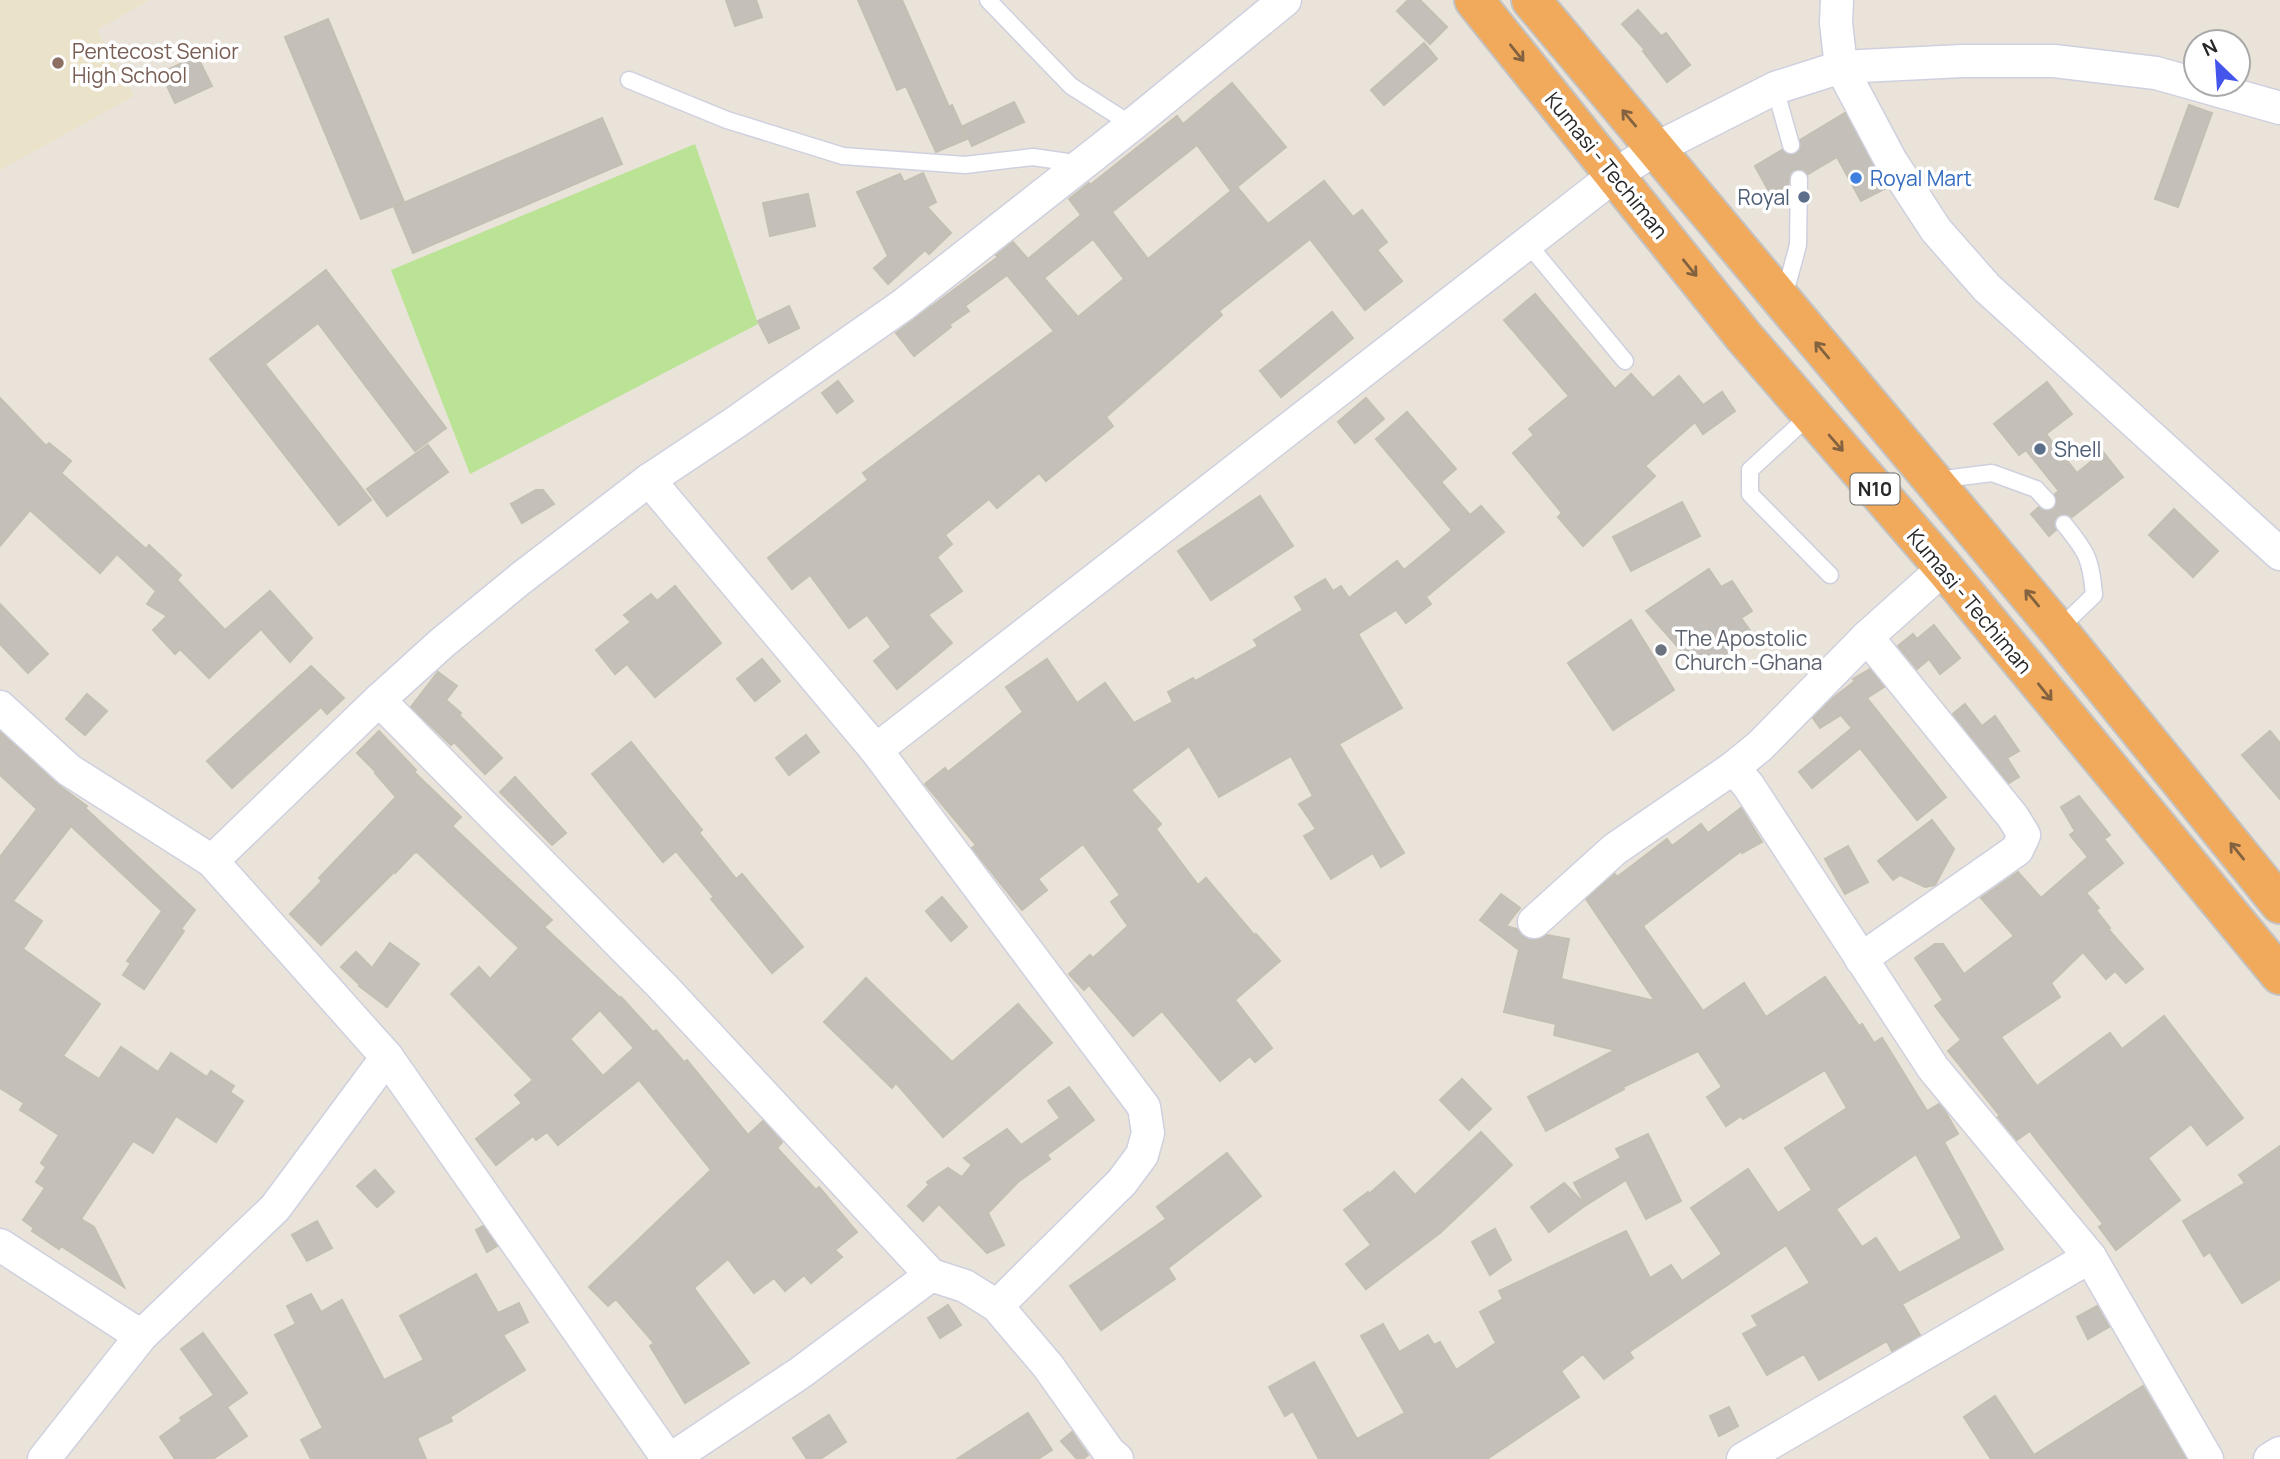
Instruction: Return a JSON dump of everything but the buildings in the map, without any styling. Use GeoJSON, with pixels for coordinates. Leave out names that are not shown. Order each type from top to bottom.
{"type":"FeatureCollection","features":[{"type":"Feature","properties":{"kind":"highway","name":"Kumasi - Techiman"},"geometry":{"type":"LineString","coordinates":[[1474,0],[1745,338],[1944,568],[2280,975]]}},
{"type":"Feature","properties":{"kind":"highway","name":"N10"},"geometry":{"type":"LineString","coordinates":[[1531,0],[2058,630],[2280,904]]}},
{"type":"Feature","properties":{"kind":"street"},"geometry":{"type":"LineString","coordinates":[[212,860],[379,700],[442,643],[520,579],[649,480],[903,305],[1132,125],[1285,0]]}},
{"type":"Feature","properties":{"kind":"street"},"geometry":{"type":"LineString","coordinates":[[1837,0],[1836,23],[1841,67],[1891,161],[1936,230],[1987,288],[2280,554]]}},
{"type":"Feature","properties":{"kind":"street"},"geometry":{"type":"LineString","coordinates":[[876,750],[1615,175],[1655,149],[1775,88],[1841,67],[1962,61],[2054,61],[2156,73],[2280,107]]}},
{"type":"Feature","properties":{"kind":"street"},"geometry":{"type":"LineString","coordinates":[[649,480],[876,750],[1144,1107],[1148,1133],[1142,1155],[1122,1182],[998,1306]]}},
{"type":"Feature","properties":{"kind":"street"},"geometry":{"type":"LineString","coordinates":[[1534,922],[1615,849],[1733,768],[1760,746],[1867,637],[1944,568]]}},
{"type":"Feature","properties":{"kind":"street"},"geometry":{"type":"LineString","coordinates":[[1861,959],[2017,850],[2024,835],[2013,817],[1867,637]]}},
{"type":"Feature","properties":{"kind":"street"},"geometry":{"type":"LineString","coordinates":[[379,700],[663,987],[931,1275],[965,1286],[998,1306],[1048,1366],[1109,1457]]}},
{"type":"Feature","properties":{"kind":"street"},"geometry":{"type":"LineString","coordinates":[[0,707],[69,770],[212,860],[387,1057],[670,1459],[800,1373],[931,1275]]}},
{"type":"Feature","properties":{"kind":"street"},"geometry":{"type":"LineString","coordinates":[[1733,768],[1748,785],[1933,1068],[2090,1256],[2207,1459]]}},
{"type":"Feature","properties":{"kind":"street"},"geometry":{"type":"LineString","coordinates":[[44,1459],[141,1336],[275,1209],[387,1057]]}},
{"type":"Feature","properties":{"kind":"street"},"geometry":{"type":"LineString","coordinates":[[0,1245],[141,1336]]}},
{"type":"Feature","properties":{"kind":"street"},"geometry":{"type":"LineString","coordinates":[[1743,1459],[2090,1256]]}},
{"type":"Feature","properties":{"kind":"street"},"geometry":{"type":"LineString","coordinates":[[2270,1459],[2280,1453]]}},
{"type":"Feature","properties":{"kind":"lane"},"geometry":{"type":"LineString","coordinates":[[988,0],[1071,86],[1132,125]]}},
{"type":"Feature","properties":{"kind":"lane"},"geometry":{"type":"LineString","coordinates":[[629,80],[727,120],[843,156],[965,166],[1033,157],[1083,164]]}},
{"type":"Feature","properties":{"kind":"lane"},"geometry":{"type":"LineString","coordinates":[[1775,88],[1791,145]]}},
{"type":"Feature","properties":{"kind":"lane"},"geometry":{"type":"LineString","coordinates":[[1782,303],[1798,245],[1799,179]]}},
{"type":"Feature","properties":{"kind":"lane"},"geometry":{"type":"LineString","coordinates":[[1528,244],[1625,361]]}},
{"type":"Feature","properties":{"kind":"lane"},"geometry":{"type":"LineString","coordinates":[[1811,414],[1750,470],[1750,494],[1830,575]]}},
{"type":"Feature","properties":{"kind":"lane"},"geometry":{"type":"LineString","coordinates":[[1932,481],[1992,473],[2036,489],[2047,501]]}},
{"type":"Feature","properties":{"kind":"lane"},"geometry":{"type":"LineString","coordinates":[[2058,630],[2094,595],[2091,566],[2084,548],[2064,524]]}},
{"type":"Feature","properties":{"kind":"shaded area","name":"Pentecost Senior High School"},"geometry":{"type":"Polygon","coordinates":[[[0,0],[149,0],[97,30],[134,96],[0,170],[0,0]]]}},
{"type":"Feature","properties":{"kind":"green space"},"geometry":{"type":"Polygon","coordinates":[[[695,144],[758,324],[470,474],[391,270],[695,144]]]}},
{"type":"Feature","properties":{"kind":"place","name":"Pentecost Senior High School"},"geometry":{"type":"Point","coordinates":[58,63]}},
{"type":"Feature","properties":{"kind":"place","name":"Royal Mart"},"geometry":{"type":"Point","coordinates":[1856,178]}},
{"type":"Feature","properties":{"kind":"place","name":"Royal"},"geometry":{"type":"Point","coordinates":[1804,197]}},
{"type":"Feature","properties":{"kind":"place","name":"Shell"},"geometry":{"type":"Point","coordinates":[2040,449]}},
{"type":"Feature","properties":{"kind":"place","name":"The Apostolic Church -Ghana"},"geometry":{"type":"Point","coordinates":[1661,650]}}]}
